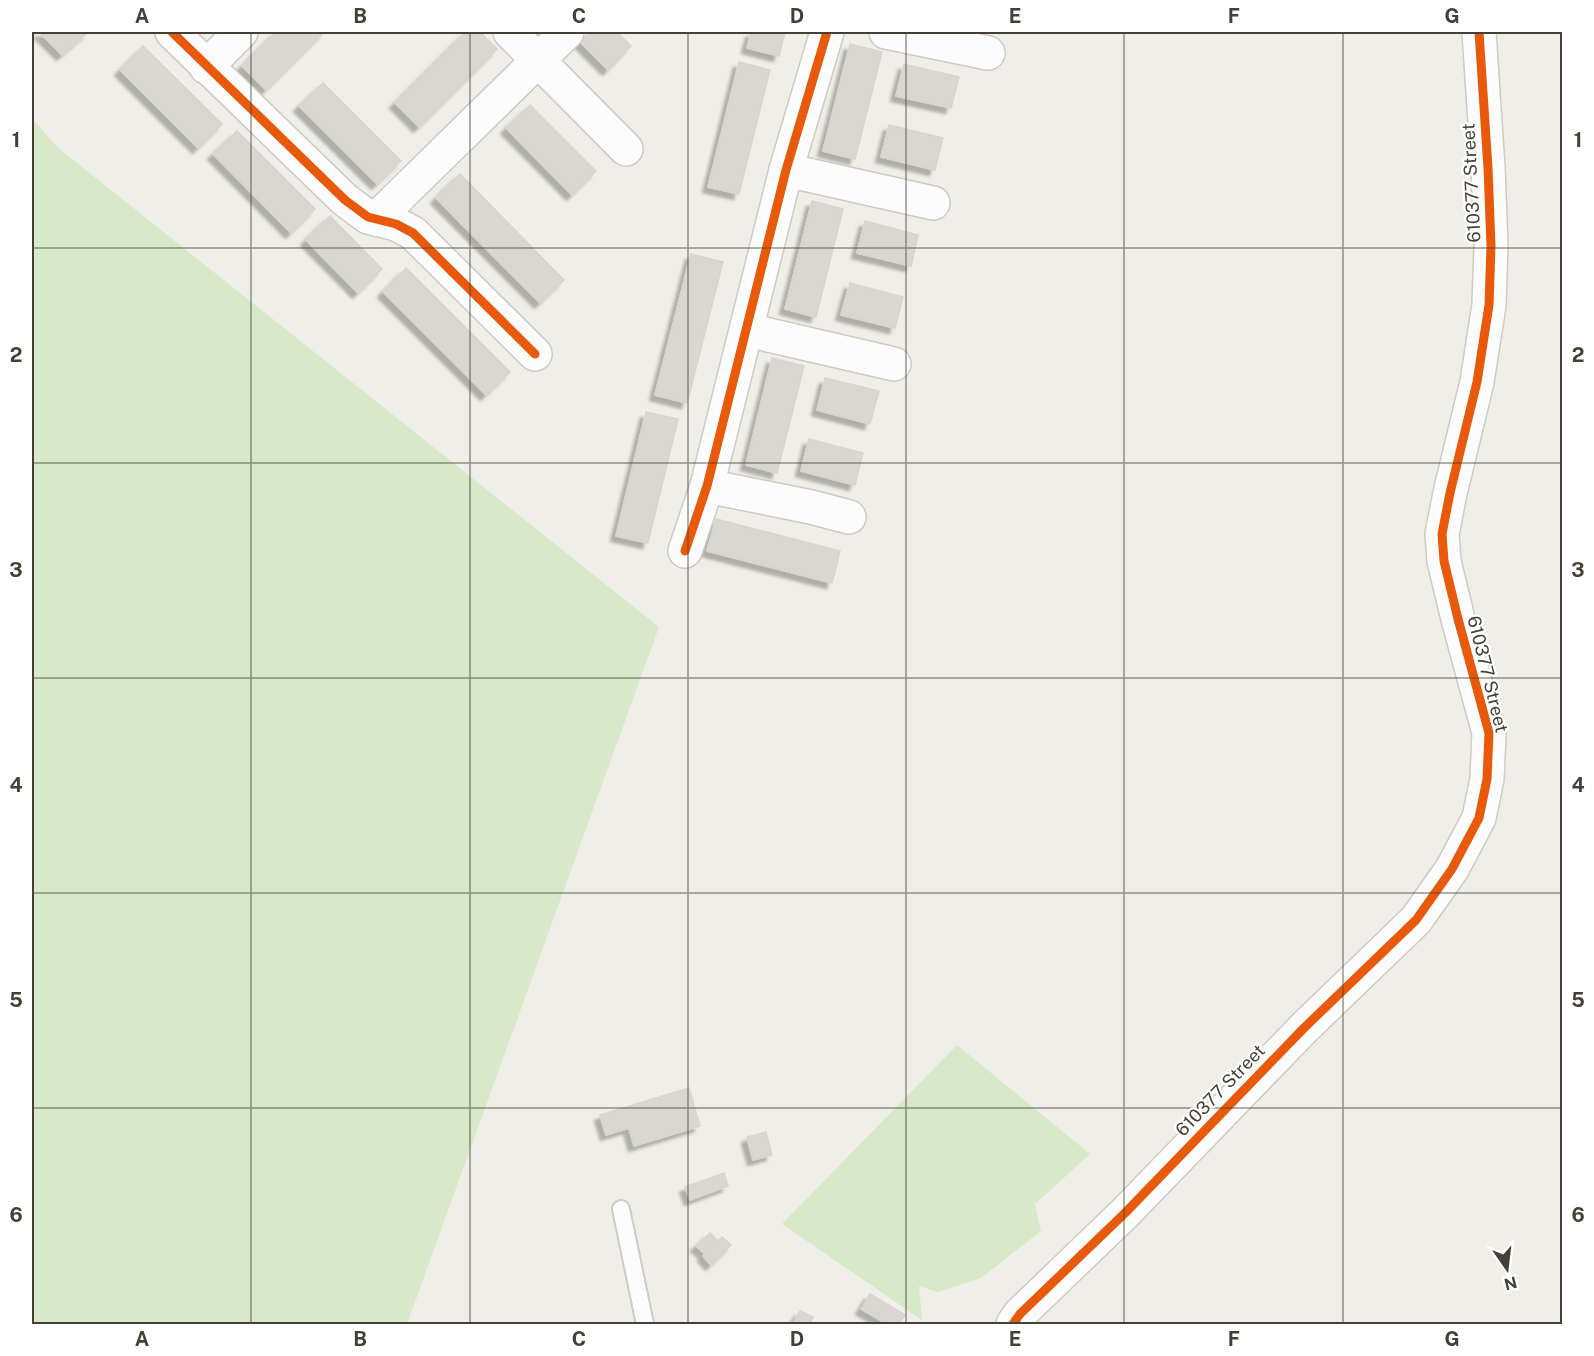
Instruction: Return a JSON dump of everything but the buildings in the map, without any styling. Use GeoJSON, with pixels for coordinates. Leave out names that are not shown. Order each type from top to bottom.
{"type":"FeatureCollection","features":[{"type":"Feature","properties":{"kind":"street"},"geometry":{"type":"LineString","coordinates":[[172,32],[345,200],[368,217],[396,224],[413,233],[535,354]]}},
{"type":"Feature","properties":{"kind":"street"},"geometry":{"type":"LineString","coordinates":[[206,67],[242,32]]}},
{"type":"Feature","properties":{"kind":"street"},"geometry":{"type":"LineString","coordinates":[[510,32],[626,149]]}},
{"type":"Feature","properties":{"kind":"street"},"geometry":{"type":"LineString","coordinates":[[376,219],[567,32]]}},
{"type":"Feature","properties":{"kind":"street"},"geometry":{"type":"LineString","coordinates":[[685,551],[707,486],[786,170],[827,32]]}},
{"type":"Feature","properties":{"kind":"street"},"geometry":{"type":"LineString","coordinates":[[886,32],[988,53]]}},
{"type":"Feature","properties":{"kind":"street","name":"610377 Street"},"geometry":{"type":"LineString","coordinates":[[1013,1324],[1020,1314],[1125,1213],[1304,1028],[1416,920],[1452,869],[1479,818],[1487,779],[1489,733],[1444,561],[1442,534],[1477,382],[1489,305],[1491,246],[1479,32]]}},
{"type":"Feature","properties":{"kind":"street"},"geometry":{"type":"LineString","coordinates":[[786,170],[933,203]]}},
{"type":"Feature","properties":{"kind":"street"},"geometry":{"type":"LineString","coordinates":[[747,330],[894,364]]}},
{"type":"Feature","properties":{"kind":"street"},"geometry":{"type":"LineString","coordinates":[[707,486],[849,517]]}},
{"type":"Feature","properties":{"kind":"lane"},"geometry":{"type":"LineString","coordinates":[[621,1209],[645,1324]]}},
{"type":"Feature","properties":{"kind":"green space"},"geometry":{"type":"Polygon","coordinates":[[[32,118],[57,147],[659,627],[407,1324],[32,1324],[32,118]]]}},
{"type":"Feature","properties":{"kind":"green space"},"geometry":{"type":"Polygon","coordinates":[[[957,1045],[1090,1154],[1035,1204],[1041,1231],[981,1278],[938,1292],[919,1286],[922,1320],[782,1224],[957,1045]]]}},
{"type":"Feature","properties":{"kind":"cycle path"},"geometry":{"type":"LineString","coordinates":[[172,32],[345,200],[368,217],[396,224],[413,233],[535,354]]}},
{"type":"Feature","properties":{"kind":"cycle path"},"geometry":{"type":"LineString","coordinates":[[685,551],[707,486],[786,170],[827,32]]}},
{"type":"Feature","properties":{"kind":"cycle path"},"geometry":{"type":"LineString","coordinates":[[1013,1324],[1020,1314],[1125,1213],[1304,1028],[1416,920],[1452,869],[1479,818],[1487,779],[1489,733],[1444,561],[1442,534],[1477,382],[1489,305],[1491,246],[1479,32]]}}]}
